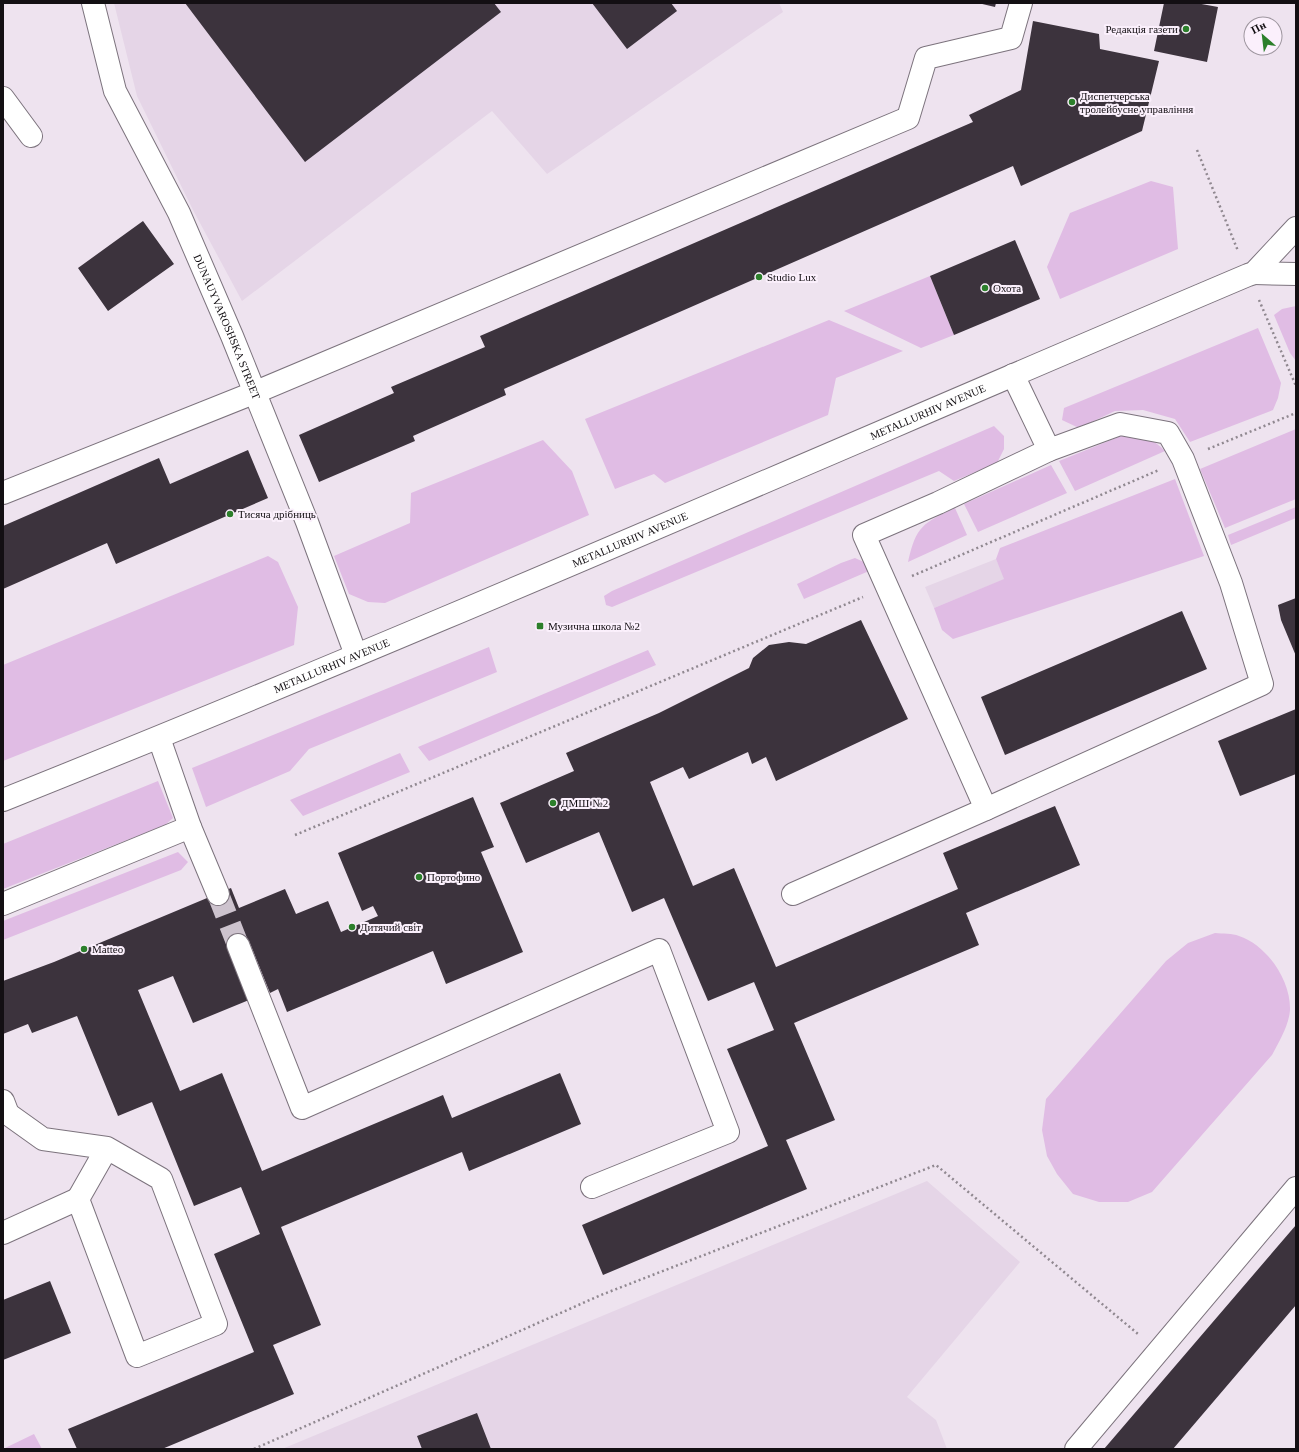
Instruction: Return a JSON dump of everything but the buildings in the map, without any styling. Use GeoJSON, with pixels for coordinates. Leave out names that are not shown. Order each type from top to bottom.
{"type":"FeatureCollection","features":[{"type":"Feature","properties":{"kind":"street","name":"DUNAUYVAROSHSKA STREET"},"geometry":{"type":"LineString","coordinates":[[93,3],[115,91],[179,213],[256,392],[356,655]]}},
{"type":"Feature","properties":{"kind":"street"},"geometry":{"type":"LineString","coordinates":[[3,493],[256,392],[908,118],[926,58],[1010,38],[1021,3]]}},
{"type":"Feature","properties":{"kind":"street"},"geometry":{"type":"LineString","coordinates":[[3,98],[31,136]]}},
{"type":"Feature","properties":{"kind":"street","name":"METALLURHIV AVENUE"},"geometry":{"type":"LineString","coordinates":[[3,800],[158,738],[356,655],[1254,272],[1296,228]]}},
{"type":"Feature","properties":{"kind":"street","name":"METALLURHIV AVENUE"},"geometry":{"type":"LineString","coordinates":[[1254,272],[1296,274]]}},
{"type":"Feature","properties":{"kind":"street"},"geometry":{"type":"LineString","coordinates":[[1013,375],[1050,450]]}},
{"type":"Feature","properties":{"kind":"street"},"geometry":{"type":"LineString","coordinates":[[793,894],[986,809],[1262,684],[1231,583],[1183,459],[1168,433],[1120,424],[1050,450],[864,536],[986,809]]}},
{"type":"Feature","properties":{"kind":"street"},"geometry":{"type":"LineString","coordinates":[[158,738],[190,827],[218,894]]}},
{"type":"Feature","properties":{"kind":"street"},"geometry":{"type":"LineString","coordinates":[[3,904],[190,827]]}},
{"type":"Feature","properties":{"kind":"street"},"geometry":{"type":"LineString","coordinates":[[238,945],[302,1108],[659,950],[728,1132],[592,1187]]}},
{"type":"Feature","properties":{"kind":"street"},"geometry":{"type":"LineString","coordinates":[[3,1101],[8,1114],[43,1139],[107,1148],[161,1179],[216,1324],[137,1356],[78,1199]]}},
{"type":"Feature","properties":{"kind":"street"},"geometry":{"type":"LineString","coordinates":[[3,1233],[78,1199],[107,1148]]}},
{"type":"Feature","properties":{"kind":"street"},"geometry":{"type":"LineString","coordinates":[[1076,1449],[1296,1188]]}},
{"type":"Feature","properties":{"kind":"path"},"geometry":{"type":"LineString","coordinates":[[295,835],[887,586],[1183,459],[1296,413]]}},
{"type":"Feature","properties":{"kind":"path"},"geometry":{"type":"LineString","coordinates":[[254,1449],[601,1295],[936,1165],[1158,1351]]}},
{"type":"Feature","properties":{"kind":"shaded area"},"geometry":{"type":"Polygon","coordinates":[[[114,3],[779,3],[783,12],[547,174],[492,111],[242,301],[193,210],[137,96],[114,3]]]}},
{"type":"Feature","properties":{"kind":"shaded area"},"geometry":{"type":"Polygon","coordinates":[[[1151,181],[1173,187],[1178,249],[1060,299],[1047,267],[1070,213],[1151,181]]]}},
{"type":"Feature","properties":{"kind":"shaded area"},"geometry":{"type":"Polygon","coordinates":[[[930,276],[954,335],[921,348],[844,311],[930,276]]]}},
{"type":"Feature","properties":{"kind":"shaded area"},"geometry":{"type":"Polygon","coordinates":[[[1296,306],[1296,361],[1290,353],[1274,315],[1282,309],[1296,306]]]}},
{"type":"Feature","properties":{"kind":"shaded area"},"geometry":{"type":"Polygon","coordinates":[[[829,320],[903,351],[836,378],[828,415],[665,483],[654,474],[615,489],[585,419],[829,320]]]}},
{"type":"Feature","properties":{"kind":"shaded area"},"geometry":{"type":"Polygon","coordinates":[[[1258,328],[1281,383],[1278,398],[1273,410],[1190,442],[1175,419],[1143,410],[1115,411],[1079,428],[1062,420],[1064,408],[1258,328]]]}},
{"type":"Feature","properties":{"kind":"shaded area"},"geometry":{"type":"Polygon","coordinates":[[[994,426],[1004,436],[1004,449],[997,463],[954,481],[939,471],[612,607],[606,605],[604,596],[612,591],[994,426]]]}},
{"type":"Feature","properties":{"kind":"shaded area"},"geometry":{"type":"Polygon","coordinates":[[[1296,429],[1296,499],[1225,528],[1200,469],[1296,429]]]}},
{"type":"Feature","properties":{"kind":"shaded area"},"geometry":{"type":"Polygon","coordinates":[[[1126,434],[1147,439],[1165,451],[1075,491],[1059,461],[1126,434]]]}},
{"type":"Feature","properties":{"kind":"shaded area"},"geometry":{"type":"Polygon","coordinates":[[[543,440],[572,471],[589,515],[385,603],[368,602],[349,594],[334,556],[410,523],[411,493],[543,440]]]}},
{"type":"Feature","properties":{"kind":"shaded area"},"geometry":{"type":"Polygon","coordinates":[[[1051,465],[1067,493],[978,532],[964,504],[1051,465]]]}},
{"type":"Feature","properties":{"kind":"shaded area"},"geometry":{"type":"Polygon","coordinates":[[[1175,479],[1204,556],[953,639],[942,630],[934,608],[1004,579],[996,559],[1000,548],[1175,479]]]}},
{"type":"Feature","properties":{"kind":"shaded area"},"geometry":{"type":"Polygon","coordinates":[[[1296,507],[1296,518],[1231,545],[1228,535],[1296,507]]]}},
{"type":"Feature","properties":{"kind":"shaded area"},"geometry":{"type":"Polygon","coordinates":[[[955,508],[967,535],[908,562],[914,540],[922,527],[928,522],[955,508]]]}},
{"type":"Feature","properties":{"kind":"shaded area"},"geometry":{"type":"Polygon","coordinates":[[[268,556],[278,562],[298,607],[294,645],[3,761],[3,665],[268,556]]]}},
{"type":"Feature","properties":{"kind":"shaded area"},"geometry":{"type":"Polygon","coordinates":[[[855,558],[866,563],[869,571],[804,599],[797,584],[855,558]]]}},
{"type":"Feature","properties":{"kind":"shaded area"},"geometry":{"type":"Polygon","coordinates":[[[996,559],[1005,579],[934,608],[925,587],[996,559]]]}},
{"type":"Feature","properties":{"kind":"shaded area"},"geometry":{"type":"Polygon","coordinates":[[[489,647],[497,672],[309,749],[290,771],[206,807],[192,768],[489,647]]]}},
{"type":"Feature","properties":{"kind":"shaded area"},"geometry":{"type":"Polygon","coordinates":[[[648,650],[656,665],[429,761],[418,747],[648,650]]]}},
{"type":"Feature","properties":{"kind":"shaded area"},"geometry":{"type":"Polygon","coordinates":[[[400,753],[410,772],[303,816],[290,800],[400,753]]]}},
{"type":"Feature","properties":{"kind":"shaded area"},"geometry":{"type":"Polygon","coordinates":[[[158,781],[173,818],[165,825],[3,889],[3,844],[158,781]]]}},
{"type":"Feature","properties":{"kind":"shaded area"},"geometry":{"type":"Polygon","coordinates":[[[178,852],[188,862],[181,870],[3,940],[3,921],[178,852]]]}},
{"type":"Feature","properties":{"kind":"shaded area"},"geometry":{"type":"Polygon","coordinates":[[[1215,933],[1233,934],[1259,947],[1268,956],[1282,976],[1289,999],[1290,1010],[1286,1027],[1281,1039],[1272,1055],[1152,1192],[1128,1202],[1099,1202],[1073,1194],[1057,1174],[1047,1156],[1042,1130],[1046,1099],[1166,961],[1188,943],[1215,933]]]}},
{"type":"Feature","properties":{"kind":"shaded area"},"geometry":{"type":"Polygon","coordinates":[[[927,1181],[1020,1262],[907,1397],[936,1420],[947,1449],[282,1449],[927,1181]]]}},
{"type":"Feature","properties":{"kind":"shaded area"},"geometry":{"type":"Polygon","coordinates":[[[34,1434],[42,1449],[3,1449],[34,1434]]]}},
{"type":"Feature","properties":{"kind":"tunnel"},"geometry":{"type":"LineString","coordinates":[[218,894],[238,945]]}},
{"type":"Feature","properties":{"kind":"place","name":"Редакція газети"},"geometry":{"type":"Point","coordinates":[1186,29]}},
{"type":"Feature","properties":{"kind":"place","name":"Диспетчерська тролейбусне управління"},"geometry":{"type":"Point","coordinates":[1072,102]}},
{"type":"Feature","properties":{"kind":"place","name":"Studio Lux"},"geometry":{"type":"Point","coordinates":[759,277]}},
{"type":"Feature","properties":{"kind":"place","name":"Охота"},"geometry":{"type":"Point","coordinates":[985,288]}},
{"type":"Feature","properties":{"kind":"place","name":"Тисяча дрібниць"},"geometry":{"type":"Point","coordinates":[230,514]}},
{"type":"Feature","properties":{"kind":"place","name":"Музична школа №2"},"geometry":{"type":"Point","coordinates":[540,626]}},
{"type":"Feature","properties":{"kind":"place","name":"ДМШ №2"},"geometry":{"type":"Point","coordinates":[553,803]}},
{"type":"Feature","properties":{"kind":"place","name":"Портофино"},"geometry":{"type":"Point","coordinates":[419,877]}},
{"type":"Feature","properties":{"kind":"place","name":"Дитячий світ"},"geometry":{"type":"Point","coordinates":[352,927]}},
{"type":"Feature","properties":{"kind":"place","name":"Matteo"},"geometry":{"type":"Point","coordinates":[84,949]}}]}
